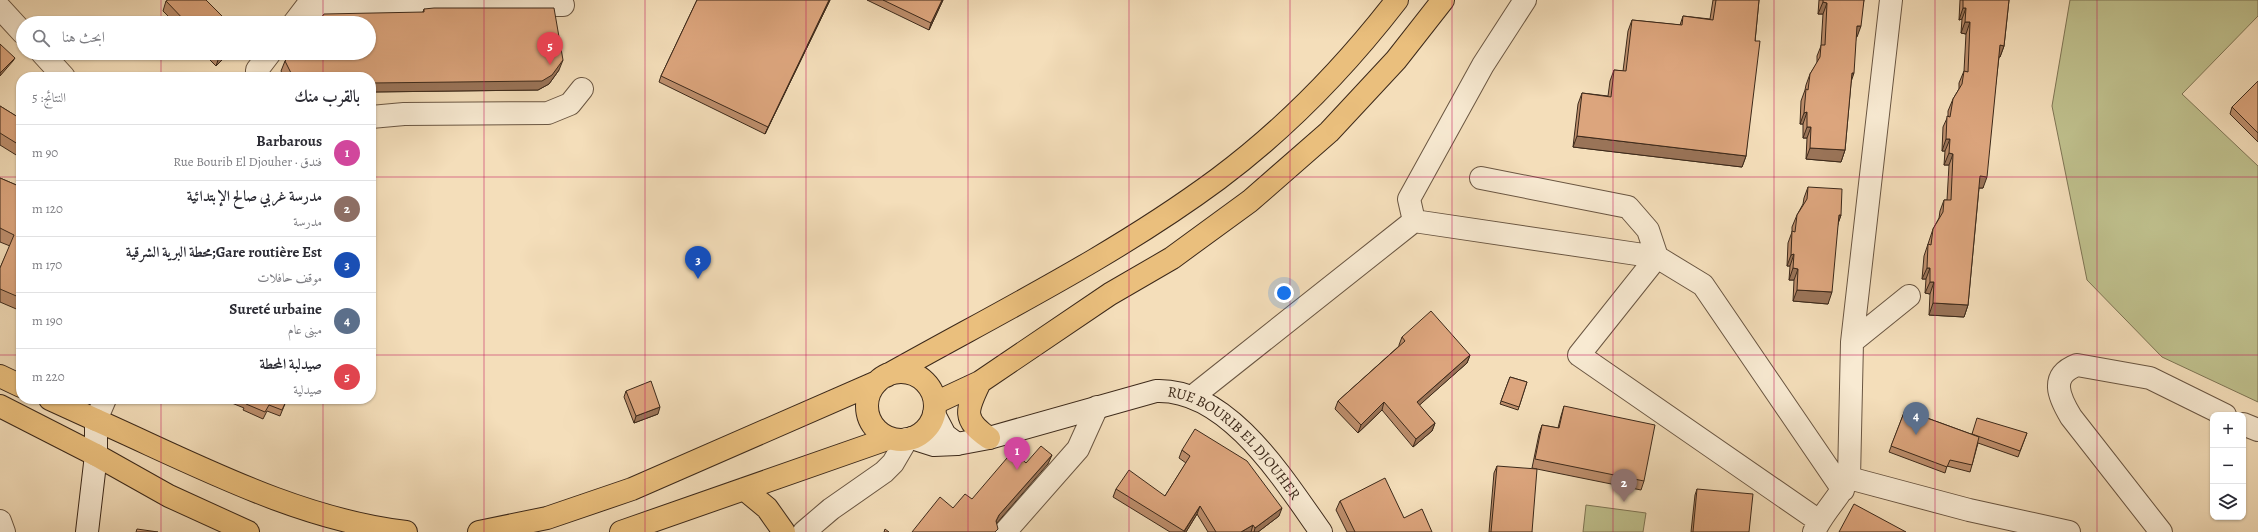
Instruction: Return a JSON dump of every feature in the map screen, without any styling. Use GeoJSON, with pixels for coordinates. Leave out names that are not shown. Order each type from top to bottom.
{"type":"FeatureCollection","features":[{"type":"Feature","properties":{"kind":"main road"},"geometry":{"type":"LineString","coordinates":[[903,438],[881,434],[869,419],[868,399],[881,379],[1089,265],[1173,211],[1219,178],[1314,94],[1358,48],[1397,0]]}},
{"type":"Feature","properties":{"kind":"main road"},"geometry":{"type":"LineString","coordinates":[[934,409],[980,382],[1110,294],[1172,258],[1250,201],[1329,132],[1396,60],[1443,0]]}},
{"type":"Feature","properties":{"kind":"main road"},"geometry":{"type":"LineString","coordinates":[[479,532],[547,518],[632,488],[896,372],[918,376],[926,383],[932,393],[934,409],[930,424],[922,432],[744,489],[621,532]]}},
{"type":"Feature","properties":{"kind":"main road"},"geometry":{"type":"LineString","coordinates":[[0,376],[16,384]]}},
{"type":"Feature","properties":{"kind":"main road"},"geometry":{"type":"LineString","coordinates":[[980,382],[972,399],[969,416],[975,428],[989,438]]}},
{"type":"Feature","properties":{"kind":"main road"},"geometry":{"type":"LineString","coordinates":[[61,404],[264,494],[344,520],[406,532]]}},
{"type":"Feature","properties":{"kind":"main road"},"geometry":{"type":"LineString","coordinates":[[0,406],[96,455],[169,496],[248,532]]}},
{"type":"Feature","properties":{"kind":"main road"},"geometry":{"type":"LineString","coordinates":[[744,489],[767,508],[784,532]]}},
{"type":"Feature","properties":{"kind":"street"},"geometry":{"type":"LineString","coordinates":[[1414,221],[1409,199],[1483,65],[1525,0]]}},
{"type":"Feature","properties":{"kind":"street"},"geometry":{"type":"LineString","coordinates":[[1657,257],[1579,356],[1816,526],[1846,484],[1852,342],[1891,0]]}},
{"type":"Feature","properties":{"kind":"street"},"geometry":{"type":"LineString","coordinates":[[300,16],[313,2],[563,6]]}},
{"type":"Feature","properties":{"kind":"street"},"geometry":{"type":"LineString","coordinates":[[0,8],[16,25]]}},
{"type":"Feature","properties":{"kind":"street"},"geometry":{"type":"LineString","coordinates":[[48,60],[59,72]]}},
{"type":"Feature","properties":{"kind":"street"},"geometry":{"type":"LineString","coordinates":[[257,72],[265,60]]}},
{"type":"Feature","properties":{"kind":"street"},"geometry":{"type":"LineString","coordinates":[[376,117],[404,114],[548,113],[570,104],[582,88]]}},
{"type":"Feature","properties":{"kind":"street"},"geometry":{"type":"LineString","coordinates":[[1481,178],[1628,207],[1648,230],[1657,257]]}},
{"type":"Feature","properties":{"kind":"street"},"geometry":{"type":"LineString","coordinates":[[1192,397],[1414,221],[1657,257],[1702,285],[1846,484],[2069,532]]}},
{"type":"Feature","properties":{"kind":"street"},"geometry":{"type":"LineString","coordinates":[[1852,342],[1909,296]]}},
{"type":"Feature","properties":{"kind":"street"},"geometry":{"type":"LineString","coordinates":[[2161,532],[2071,417],[2062,402],[2059,389],[2061,376],[2068,368],[2077,365],[2150,378],[2220,412]]}},
{"type":"Feature","properties":{"kind":"street","name":"RUE BOURIB EL DJOUHER"},"geometry":{"type":"LineString","coordinates":[[903,438],[934,444],[957,444],[989,438],[1156,391],[1168,390],[1192,397],[1223,415],[1252,442],[1286,484],[1321,532]]}},
{"type":"Feature","properties":{"kind":"street"},"geometry":{"type":"LineString","coordinates":[[87,532],[96,455],[96,420],[103,404]]}},
{"type":"Feature","properties":{"kind":"street"},"geometry":{"type":"LineString","coordinates":[[1005,532],[1078,448],[1097,407]]}},
{"type":"Feature","properties":{"kind":"street"},"geometry":{"type":"LineString","coordinates":[[934,409],[945,434],[957,444]]}},
{"type":"Feature","properties":{"kind":"street"},"geometry":{"type":"LineString","coordinates":[[2246,425],[2258,430]]}},
{"type":"Feature","properties":{"kind":"street"},"geometry":{"type":"LineString","coordinates":[[804,532],[831,509],[884,472],[893,463],[903,438]]}},
{"type":"Feature","properties":{"kind":"street"},"geometry":{"type":"LineString","coordinates":[[0,521],[4,532]]}},
{"type":"Feature","properties":{"kind":"green space"},"geometry":{"type":"Polygon","coordinates":[[[2070,0],[2258,0],[2258,16],[2182,94],[2258,166],[2258,402],[2162,357],[2087,280],[2052,106],[2070,0]]]}},
{"type":"Feature","properties":{"kind":"green space"},"geometry":{"type":"Polygon","coordinates":[[[1586,505],[1646,513],[1643,532],[1583,532],[1586,505]]]}},
{"type":"Feature","properties":{"kind":"building"},"geometry":{"type":"Polygon","coordinates":[[[206,0],[222,16],[180,16],[166,1],[206,0]]]}},
{"type":"Feature","properties":{"kind":"building"},"geometry":{"type":"Polygon","coordinates":[[[697,0],[829,0],[768,127],[661,76],[697,0]]]}},
{"type":"Feature","properties":{"kind":"building"},"geometry":{"type":"Polygon","coordinates":[[[883,0],[942,0],[931,23],[883,0]]]}},
{"type":"Feature","properties":{"kind":"building"},"geometry":{"type":"Polygon","coordinates":[[[1716,0],[1759,0],[1755,41],[1760,41],[1746,156],[1577,136],[1582,93],[1611,97],[1614,70],[1626,71],[1632,20],[1682,25],[1683,16],[1713,20],[1716,0]]]}},
{"type":"Feature","properties":{"kind":"building"},"geometry":{"type":"Polygon","coordinates":[[[1823,0],[1864,0],[1861,26],[1857,26],[1854,73],[1852,73],[1845,150],[1810,148],[1811,127],[1807,127],[1807,112],[1804,113],[1806,89],[1808,90],[1810,74],[1820,57],[1821,45],[1825,45],[1827,3],[1823,2],[1823,0]]]}},
{"type":"Feature","properties":{"kind":"building"},"geometry":{"type":"Polygon","coordinates":[[[1963,0],[2009,0],[2004,46],[2000,45],[1987,177],[1980,176],[1968,305],[1933,303],[1934,282],[1930,282],[1930,268],[1927,268],[1928,244],[1931,245],[1933,229],[1943,212],[1944,200],[1951,200],[1953,154],[1949,153],[1950,139],[1946,139],[1947,116],[1950,117],[1953,99],[1962,84],[1964,71],[1968,72],[1970,22],[1965,22],[1966,8],[1963,8],[1963,0]]]}},
{"type":"Feature","properties":{"kind":"building"},"geometry":{"type":"Polygon","coordinates":[[[554,8],[563,60],[552,75],[542,81],[376,83],[376,72],[290,72],[285,61],[376,60],[376,16],[322,16],[324,14],[424,12],[424,9],[554,8]]]}},
{"type":"Feature","properties":{"kind":"building"},"geometry":{"type":"Polygon","coordinates":[[[0,44],[15,58],[0,73],[0,44]]]}},
{"type":"Feature","properties":{"kind":"building"},"geometry":{"type":"Polygon","coordinates":[[[2258,81],[2258,133],[2232,107],[2258,81]]]}},
{"type":"Feature","properties":{"kind":"building"},"geometry":{"type":"Polygon","coordinates":[[[0,106],[16,116],[16,143],[0,133],[0,106]]]}},
{"type":"Feature","properties":{"kind":"building"},"geometry":{"type":"Polygon","coordinates":[[[0,178],[16,185],[16,296],[0,289],[0,268],[14,235],[0,228],[0,178]]]}},
{"type":"Feature","properties":{"kind":"building"},"geometry":{"type":"Polygon","coordinates":[[[1808,187],[1842,189],[1841,215],[1839,215],[1832,292],[1797,290],[1798,269],[1793,268],[1794,254],[1791,255],[1792,231],[1795,232],[1797,215],[1807,199],[1808,187]]]}},
{"type":"Feature","properties":{"kind":"building"},"geometry":{"type":"Polygon","coordinates":[[[1431,311],[1470,355],[1417,402],[1435,423],[1416,439],[1384,402],[1361,425],[1338,401],[1405,341],[1402,337],[1431,311]]]}},
{"type":"Feature","properties":{"kind":"building"},"geometry":{"type":"Polygon","coordinates":[[[1510,377],[1527,382],[1519,407],[1501,401],[1510,377]]]}},
{"type":"Feature","properties":{"kind":"building"},"geometry":{"type":"Polygon","coordinates":[[[651,381],[660,407],[636,416],[626,391],[651,381]]]}},
{"type":"Feature","properties":{"kind":"building"},"geometry":{"type":"Polygon","coordinates":[[[246,404],[285,404],[282,410],[269,405],[265,412],[246,404]]]}},
{"type":"Feature","properties":{"kind":"building"},"geometry":{"type":"Polygon","coordinates":[[[1564,406],[1655,425],[1644,481],[1535,459],[1542,425],[1559,428],[1564,406]]]}},
{"type":"Feature","properties":{"kind":"building"},"geometry":{"type":"Polygon","coordinates":[[[1905,410],[1979,437],[1972,465],[1950,460],[1947,467],[1891,446],[1905,410]]]}},
{"type":"Feature","properties":{"kind":"building"},"geometry":{"type":"Polygon","coordinates":[[[1977,418],[2027,433],[2020,451],[1972,434],[1977,418]]]}},
{"type":"Feature","properties":{"kind":"building"},"geometry":{"type":"Polygon","coordinates":[[[1195,429],[1247,461],[1282,508],[1255,528],[1253,525],[1241,532],[1216,532],[1200,506],[1184,531],[1116,489],[1129,470],[1165,496],[1190,456],[1182,450],[1195,429]]]}},
{"type":"Feature","properties":{"kind":"building"},"geometry":{"type":"Polygon","coordinates":[[[1041,446],[1052,455],[999,515],[996,521],[998,529],[995,532],[912,532],[940,497],[953,508],[965,494],[972,499],[1013,451],[1026,463],[1041,446]]]}},
{"type":"Feature","properties":{"kind":"building"},"geometry":{"type":"Polygon","coordinates":[[[1497,466],[1537,469],[1532,532],[1491,532],[1497,466]]]}},
{"type":"Feature","properties":{"kind":"building"},"geometry":{"type":"Polygon","coordinates":[[[1385,478],[1404,518],[1422,509],[1432,532],[1355,532],[1340,501],[1385,478]]]}},
{"type":"Feature","properties":{"kind":"building"},"geometry":{"type":"Polygon","coordinates":[[[1697,489],[1753,494],[1749,532],[1693,532],[1697,489]]]}},
{"type":"Feature","properties":{"kind":"building"},"geometry":{"type":"Polygon","coordinates":[[[1854,504],[1906,532],[1839,532],[1854,504]]]}},
{"type":"Feature","properties":{"kind":"building"},"geometry":{"type":"Polygon","coordinates":[[[137,529],[158,532],[136,532],[137,529]]]}},
{"type":"Feature","properties":{"kind":"place","name":"صيدلبة المحطة"},"geometry":{"type":"Point","coordinates":[550,65]}},
{"type":"Feature","properties":{"kind":"place","name":"Gare routière Est;محطة البرية الشرقية"},"geometry":{"type":"Point","coordinates":[698,279]}},
{"type":"Feature","properties":{"kind":"place","name":"Sureté urbaine"},"geometry":{"type":"Point","coordinates":[1916,435]}},
{"type":"Feature","properties":{"kind":"place","name":"Barbarous"},"geometry":{"type":"Point","coordinates":[1017,470]}},
{"type":"Feature","properties":{"kind":"place","name":"مدرسة غربي صالح الإبتدائية"},"geometry":{"type":"Point","coordinates":[1624,502]}}]}
